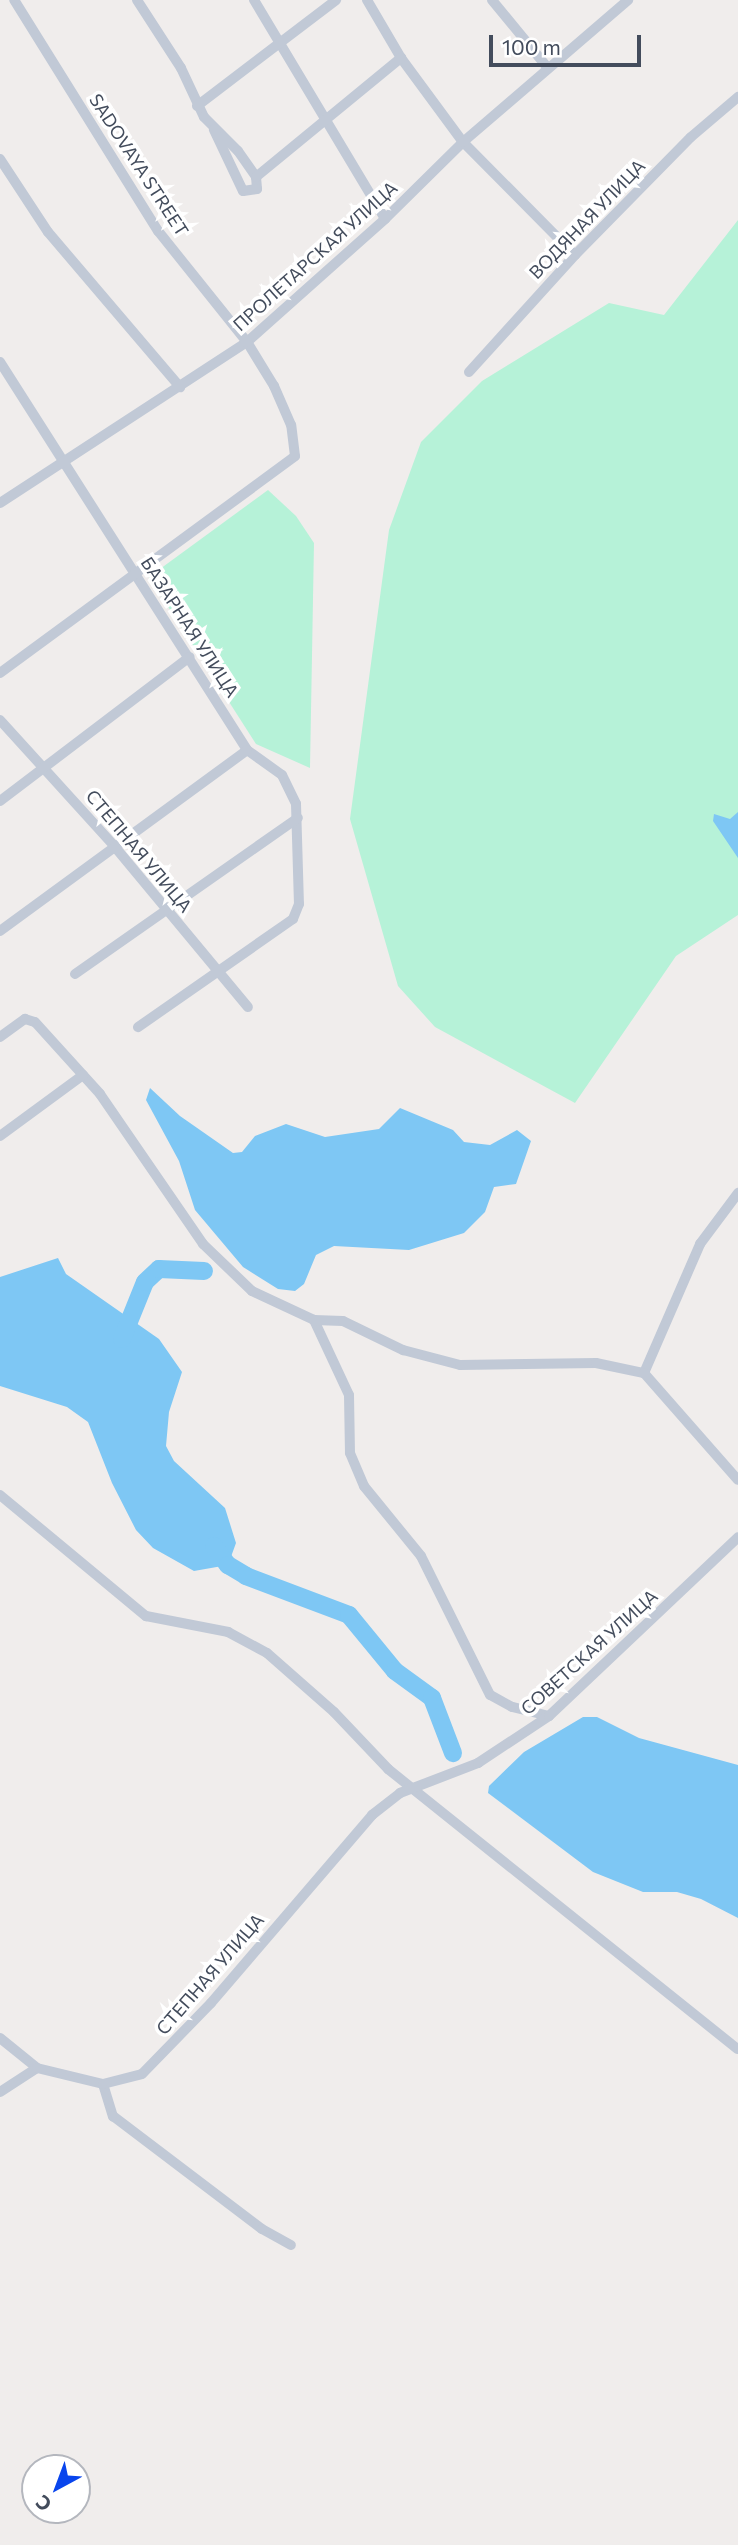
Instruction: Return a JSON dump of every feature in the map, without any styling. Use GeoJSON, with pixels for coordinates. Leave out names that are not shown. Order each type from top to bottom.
{"type":"FeatureCollection","features":[{"type":"Feature","properties":{"kind":"street","name":"SADOVAYA STREET"},"geometry":{"type":"LineString","coordinates":[[14,0],[158,231],[247,342],[279,396],[291,425],[295,456],[135,575]]}},
{"type":"Feature","properties":{"kind":"street"},"geometry":{"type":"LineString","coordinates":[[137,0],[181,68],[197,106],[214,130],[243,191],[257,189],[256,177],[238,151],[214,130]]}},
{"type":"Feature","properties":{"kind":"street"},"geometry":{"type":"LineString","coordinates":[[254,0],[385,219]]}},
{"type":"Feature","properties":{"kind":"street"},"geometry":{"type":"LineString","coordinates":[[197,106],[279,40],[335,0]]}},
{"type":"Feature","properties":{"kind":"street"},"geometry":{"type":"LineString","coordinates":[[367,0],[401,58],[463,142],[575,255]]}},
{"type":"Feature","properties":{"kind":"street"},"geometry":{"type":"LineString","coordinates":[[492,0],[547,67]]}},
{"type":"Feature","properties":{"kind":"street","name":"ПРОЛЕТАРСКАЯ УЛИЦА"},"geometry":{"type":"LineString","coordinates":[[0,503],[65,464],[247,342],[385,219],[463,142],[628,0]]}},
{"type":"Feature","properties":{"kind":"street"},"geometry":{"type":"LineString","coordinates":[[256,177],[401,58]]}},
{"type":"Feature","properties":{"kind":"street","name":"ВОДЯНАЯ УЛИЦА"},"geometry":{"type":"LineString","coordinates":[[469,372],[575,255],[691,137],[738,97]]}},
{"type":"Feature","properties":{"kind":"street"},"geometry":{"type":"LineString","coordinates":[[0,159],[48,232],[180,387]]}},
{"type":"Feature","properties":{"kind":"street","name":"БАЗАРНАЯ УЛИЦА"},"geometry":{"type":"LineString","coordinates":[[0,362],[247,750],[282,775],[292,793],[298,818],[299,904],[293,919],[217,972]]}},
{"type":"Feature","properties":{"kind":"street"},"geometry":{"type":"LineString","coordinates":[[0,673],[135,575]]}},
{"type":"Feature","properties":{"kind":"street"},"geometry":{"type":"LineString","coordinates":[[0,801],[190,657]]}},
{"type":"Feature","properties":{"kind":"street","name":"СТЕПНАЯ УЛИЦА"},"geometry":{"type":"LineString","coordinates":[[0,720],[115,847],[248,1007]]}},
{"type":"Feature","properties":{"kind":"street"},"geometry":{"type":"LineString","coordinates":[[0,931],[247,750]]}},
{"type":"Feature","properties":{"kind":"street"},"geometry":{"type":"LineString","coordinates":[[75,974],[169,912],[298,818]]}},
{"type":"Feature","properties":{"kind":"street"},"geometry":{"type":"LineString","coordinates":[[138,1027],[217,972]]}},
{"type":"Feature","properties":{"kind":"street"},"geometry":{"type":"LineString","coordinates":[[0,1037],[30,1018],[83,1075],[134,1142],[179,1215],[226,1269],[252,1290],[314,1320],[343,1321],[403,1350],[460,1365],[596,1363],[644,1373],[738,1480]]}},
{"type":"Feature","properties":{"kind":"street"},"geometry":{"type":"LineString","coordinates":[[0,1136],[83,1075]]}},
{"type":"Feature","properties":{"kind":"street"},"geometry":{"type":"LineString","coordinates":[[644,1373],[700,1244],[738,1193]]}},
{"type":"Feature","properties":{"kind":"street"},"geometry":{"type":"LineString","coordinates":[[314,1320],[349,1395],[350,1453],[364,1486],[421,1556],[490,1695],[512,1707],[549,1716]]}},
{"type":"Feature","properties":{"kind":"street"},"geometry":{"type":"LineString","coordinates":[[0,1495],[146,1616],[228,1632],[267,1653],[412,1789],[738,2049]]}},
{"type":"Feature","properties":{"kind":"street","name":"СОВЕТСКАЯ УЛИЦА"},"geometry":{"type":"LineString","coordinates":[[412,1789],[478,1763],[549,1716],[738,1537]]}},
{"type":"Feature","properties":{"kind":"street","name":"СТЕПНАЯ УЛИЦА"},"geometry":{"type":"LineString","coordinates":[[37,2068],[103,2084],[132,2080],[156,2063],[372,1815],[412,1789]]}},
{"type":"Feature","properties":{"kind":"street"},"geometry":{"type":"LineString","coordinates":[[0,2038],[37,2068],[0,2092]]}},
{"type":"Feature","properties":{"kind":"street"},"geometry":{"type":"LineString","coordinates":[[103,2084],[113,2116],[262,2229],[291,2245]]}},
{"type":"Feature","properties":{"kind":"green space"},"geometry":{"type":"Polygon","coordinates":[[[738,220],[738,915],[676,956],[575,1103],[435,1027],[398,986],[350,819],[389,530],[421,442],[482,381],[609,303],[664,315],[738,220]]]}},
{"type":"Feature","properties":{"kind":"green space"},"geometry":{"type":"Polygon","coordinates":[[[268,490],[296,516],[314,543],[310,768],[256,744],[149,577],[268,490]]]}},
{"type":"Feature","properties":{"kind":"water"},"geometry":{"type":"Polygon","coordinates":[[[738,812],[738,858],[713,821],[714,814],[730,819],[738,812]]]}},
{"type":"Feature","properties":{"kind":"water"},"geometry":{"type":"Polygon","coordinates":[[[150,1088],[180,1116],[233,1153],[242,1152],[255,1136],[286,1124],[325,1137],[379,1129],[400,1108],[453,1130],[464,1142],[490,1145],[517,1130],[531,1141],[516,1184],[494,1187],[485,1212],[464,1233],[409,1250],[334,1246],[316,1255],[304,1284],[295,1291],[278,1289],[243,1267],[195,1210],[179,1161],[146,1100],[150,1088]]]}},
{"type":"Feature","properties":{"kind":"water"},"geometry":{"type":"Polygon","coordinates":[[[58,1258],[66,1274],[159,1339],[182,1372],[169,1412],[166,1446],[174,1461],[225,1508],[236,1543],[228,1565],[194,1571],[153,1548],[136,1530],[112,1483],[88,1422],[67,1407],[0,1386],[0,1277],[58,1258]]]}},
{"type":"Feature","properties":{"kind":"water"},"geometry":{"type":"Polygon","coordinates":[[[583,1717],[597,1717],[639,1738],[738,1765],[738,1918],[701,1899],[677,1892],[643,1892],[593,1872],[488,1793],[489,1786],[524,1752],[583,1717]]]}},
{"type":"Feature","properties":{"kind":"waterway"},"geometry":{"type":"LineString","coordinates":[[122,1339],[145,1282],[159,1269],[204,1271]]}},
{"type":"Feature","properties":{"kind":"waterway"},"geometry":{"type":"LineString","coordinates":[[214,1546],[228,1565],[246,1576],[349,1615],[395,1671],[432,1698],[453,1753]]}}]}
